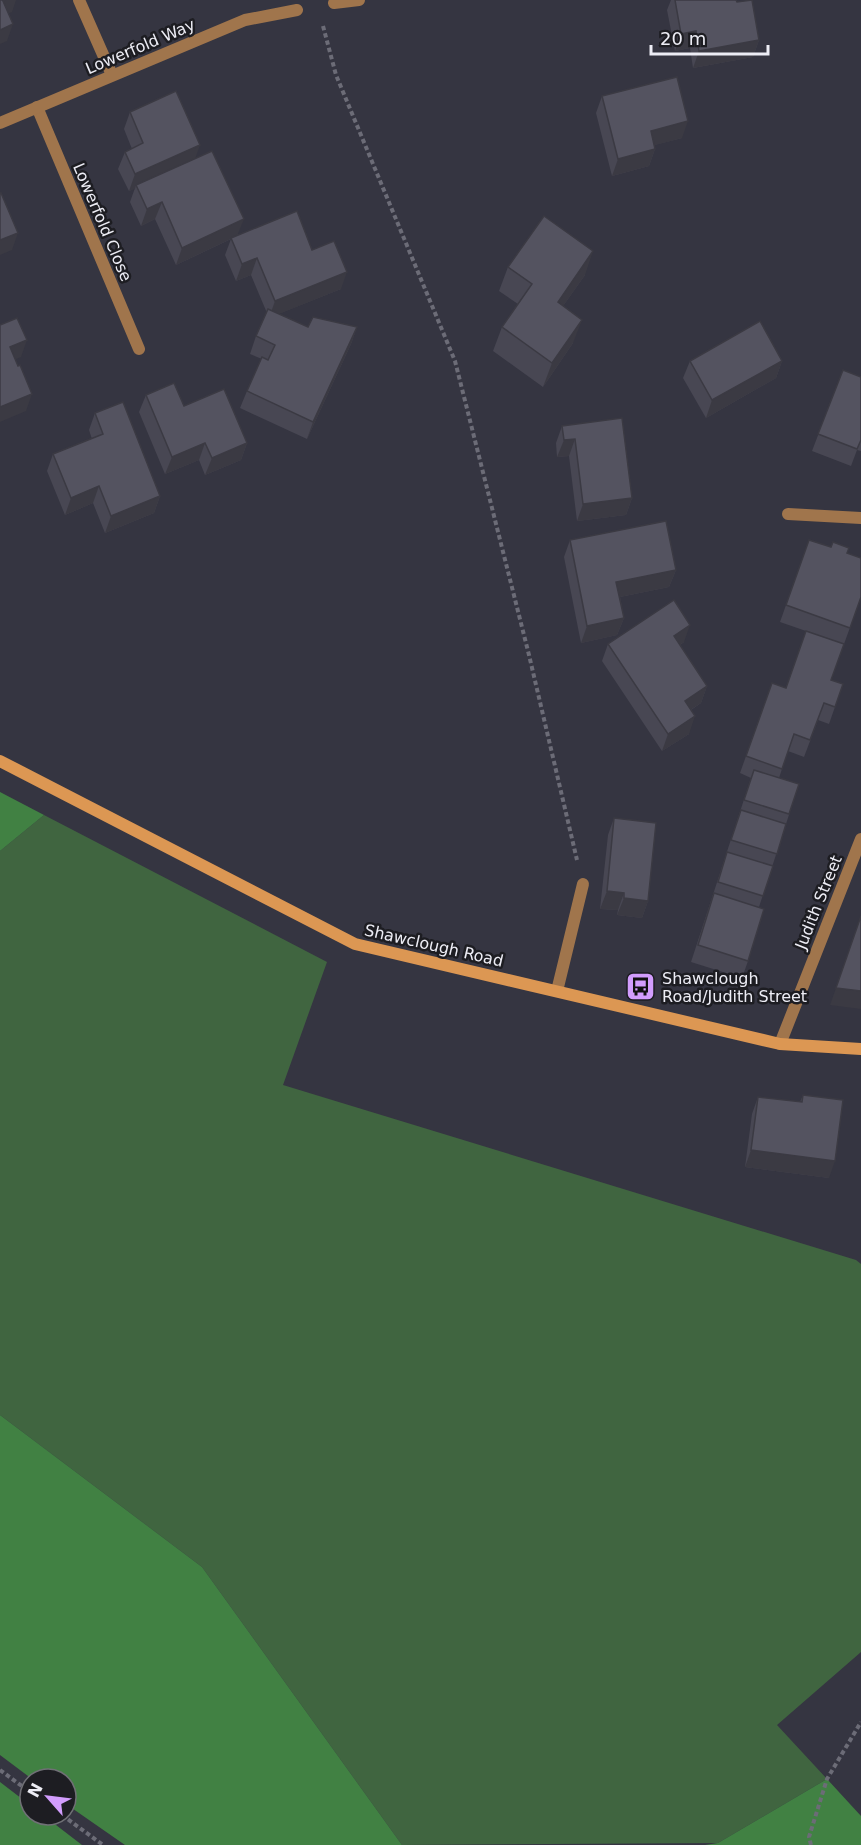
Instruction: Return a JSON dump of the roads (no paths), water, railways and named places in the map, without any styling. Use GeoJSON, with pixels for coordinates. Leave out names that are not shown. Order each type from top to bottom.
{"type":"FeatureCollection","features":[{"type":"Feature","properties":{"kind":"main road","name":"Shawclough Road"},"geometry":{"type":"LineString","coordinates":[[0,761],[355,944],[780,1044],[861,1049]]}},
{"type":"Feature","properties":{"kind":"street"},"geometry":{"type":"LineString","coordinates":[[79,0],[112,75]]}},
{"type":"Feature","properties":{"kind":"street"},"geometry":{"type":"LineString","coordinates":[[334,3],[359,0]]}},
{"type":"Feature","properties":{"kind":"street","name":"Lowerfold Way"},"geometry":{"type":"LineString","coordinates":[[0,123],[245,20],[297,10]]}},
{"type":"Feature","properties":{"kind":"street","name":"Lowerfold Close"},"geometry":{"type":"LineString","coordinates":[[37,107],[139,349]]}},
{"type":"Feature","properties":{"kind":"street"},"geometry":{"type":"LineString","coordinates":[[788,514],[861,518]]}},
{"type":"Feature","properties":{"kind":"street","name":"Judith Street"},"geometry":{"type":"LineString","coordinates":[[780,1044],[861,839]]}},
{"type":"Feature","properties":{"kind":"street"},"geometry":{"type":"LineString","coordinates":[[557,991],[583,884]]}},
{"type":"Feature","properties":{"kind":"place","name":"Shawclough Road/Judith Street"},"geometry":{"type":"Point","coordinates":[641,987]}}]}
